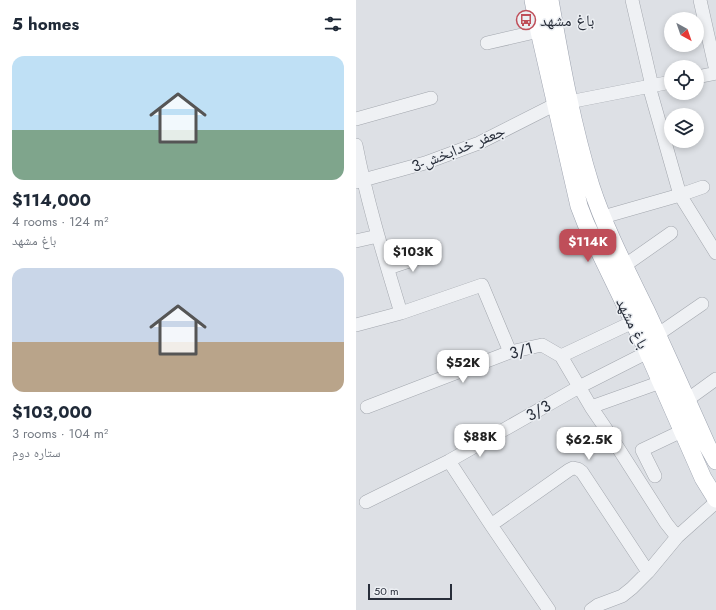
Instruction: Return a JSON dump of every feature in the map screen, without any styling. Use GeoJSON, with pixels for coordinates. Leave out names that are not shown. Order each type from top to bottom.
{"type":"FeatureCollection","features":[{"type":"Feature","properties":{"kind":"main road","name":"باغ مشهد"},"geometry":{"type":"LineString","coordinates":[[533,0],[539,31],[563,103],[571,113],[591,186],[608,232],[707,445],[716,461]]}},
{"type":"Feature","properties":{"kind":"main road","name":"باغ مشهد"},"geometry":{"type":"LineString","coordinates":[[550,0],[563,103],[579,206],[617,290],[648,352],[703,478],[716,501]]}},
{"type":"Feature","properties":{"kind":"main road"},"geometry":{"type":"LineString","coordinates":[[603,260],[612,259],[616,255],[617,251]]}},
{"type":"Feature","properties":{"kind":"main road"},"geometry":{"type":"LineString","coordinates":[[617,290],[618,285],[622,281],[627,280],[632,282]]}},
{"type":"Feature","properties":{"kind":"street"},"geometry":{"type":"LineString","coordinates":[[632,0],[650,86],[680,194],[714,247]]}},
{"type":"Feature","properties":{"kind":"street"},"geometry":{"type":"LineString","coordinates":[[700,0],[716,72],[704,75]]}},
{"type":"Feature","properties":{"kind":"street"},"geometry":{"type":"LineString","coordinates":[[487,43],[539,31]]}},
{"type":"Feature","properties":{"kind":"street","name":"جعفر خدابخش-3"},"geometry":{"type":"LineString","coordinates":[[360,181],[425,163],[479,143],[563,103],[664,83]]}},
{"type":"Feature","properties":{"kind":"street"},"geometry":{"type":"LineString","coordinates":[[356,119],[431,98]]}},
{"type":"Feature","properties":{"kind":"street"},"geometry":{"type":"LineString","coordinates":[[356,145],[360,181],[401,313]]}},
{"type":"Feature","properties":{"kind":"street"},"geometry":{"type":"LineString","coordinates":[[603,217],[703,187]]}},
{"type":"Feature","properties":{"kind":"street"},"geometry":{"type":"LineString","coordinates":[[624,266],[671,233]]}},
{"type":"Feature","properties":{"kind":"street"},"geometry":{"type":"LineString","coordinates":[[356,241],[378,236]]}},
{"type":"Feature","properties":{"kind":"street"},"geometry":{"type":"LineString","coordinates":[[388,268],[430,254]]}},
{"type":"Feature","properties":{"kind":"street"},"geometry":{"type":"LineString","coordinates":[[356,326],[401,313],[482,285],[510,352]]}},
{"type":"Feature","properties":{"kind":"street"},"geometry":{"type":"LineString","coordinates":[[657,335],[702,304]]}},
{"type":"Feature","properties":{"kind":"street"},"geometry":{"type":"LineString","coordinates":[[633,322],[561,356],[591,407],[666,523],[677,537]]}},
{"type":"Feature","properties":{"kind":"street","name":"3/1"},"geometry":{"type":"LineString","coordinates":[[367,407],[510,352],[542,345],[561,356]]}},
{"type":"Feature","properties":{"kind":"street","name":"3/3"},"geometry":{"type":"LineString","coordinates":[[366,502],[450,460],[579,387],[648,352]]}},
{"type":"Feature","properties":{"kind":"street"},"geometry":{"type":"LineString","coordinates":[[687,400],[716,379]]}},
{"type":"Feature","properties":{"kind":"street"},"geometry":{"type":"LineString","coordinates":[[591,407],[661,382]]}},
{"type":"Feature","properties":{"kind":"street"},"geometry":{"type":"LineString","coordinates":[[655,476],[642,450],[682,431]]}},
{"type":"Feature","properties":{"kind":"street"},"geometry":{"type":"LineString","coordinates":[[450,460],[491,525],[549,610]]}},
{"type":"Feature","properties":{"kind":"street"},"geometry":{"type":"LineString","coordinates":[[491,525],[569,470],[573,468],[578,469],[582,472],[648,572]]}},
{"type":"Feature","properties":{"kind":"street"},"geometry":{"type":"LineString","coordinates":[[591,610],[598,605],[622,596],[632,588],[648,572],[677,537],[716,501]]}},
{"type":"Feature","properties":{"kind":"place","name":"باغ مشهد"},"geometry":{"type":"Point","coordinates":[526,20]}}]}
